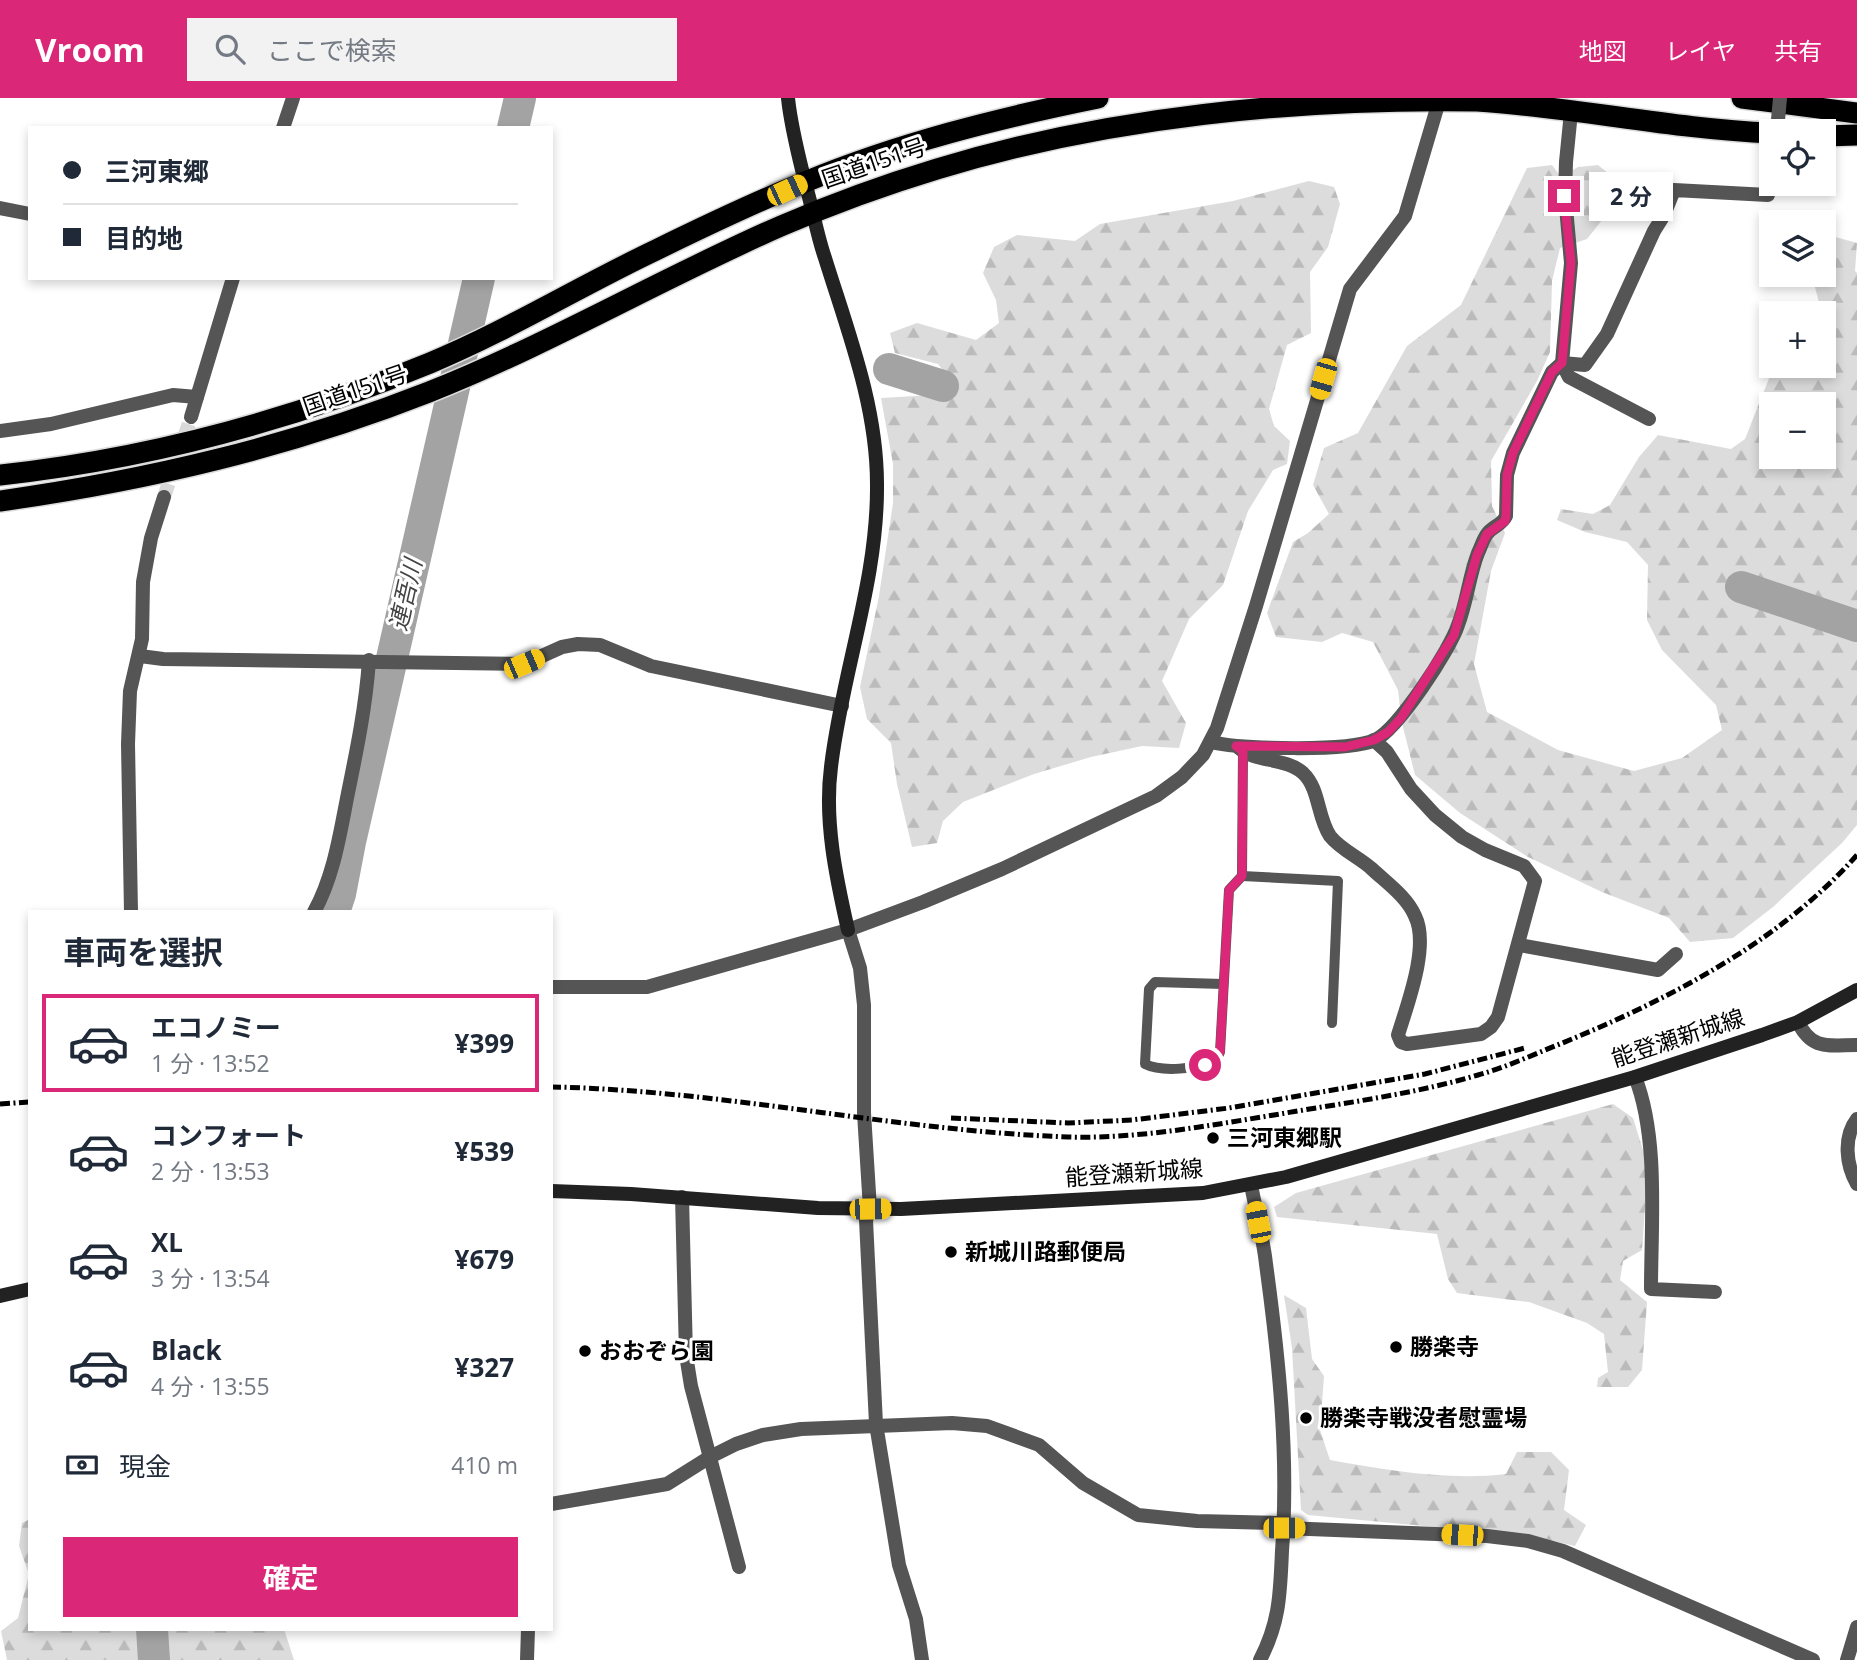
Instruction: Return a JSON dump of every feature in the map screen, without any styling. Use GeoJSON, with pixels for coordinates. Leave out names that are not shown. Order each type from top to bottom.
{"type":"FeatureCollection","features":[{"type":"Feature","properties":{"kind":"highway","name":"国道151号"},"geometry":{"type":"LineString","coordinates":[[0,475],[129,456],[254,425],[356,392],[433,361],[655,250],[805,182],[928,140],[1030,112],[1098,98]]}},
{"type":"Feature","properties":{"kind":"highway"},"geometry":{"type":"LineString","coordinates":[[1742,98],[1857,113]]}},
{"type":"Feature","properties":{"kind":"highway","name":"国道151号"},"geometry":{"type":"LineString","coordinates":[[0,501],[210,463],[287,441],[430,391],[492,365],[813,212],[941,168],[1036,143],[1125,125],[1216,112],[1321,102],[1440,99],[1759,132]]}},
{"type":"Feature","properties":{"kind":"highway"},"geometry":{"type":"LineString","coordinates":[[1836,136],[1857,135]]}},
{"type":"Feature","properties":{"kind":"main road"},"geometry":{"type":"LineString","coordinates":[[788,98],[796,148],[823,254],[869,403],[877,484],[872,552],[830,768],[830,821],[838,887],[848,930]]}},
{"type":"Feature","properties":{"kind":"main road","name":"能登瀬新城線"},"geometry":{"type":"LineString","coordinates":[[553,1191],[870,1209],[965,1207],[1203,1192],[1251,1185],[1635,1077],[1798,1022],[1857,990]]}},
{"type":"Feature","properties":{"kind":"main road"},"geometry":{"type":"LineString","coordinates":[[0,1296],[28,1289]]}},
{"type":"Feature","properties":{"kind":"street"},"geometry":{"type":"LineString","coordinates":[[284,126],[293,98]]}},
{"type":"Feature","properties":{"kind":"street"},"geometry":{"type":"LineString","coordinates":[[1778,119],[1780,98]]}},
{"type":"Feature","properties":{"kind":"street"},"geometry":{"type":"LineString","coordinates":[[553,987],[647,987],[848,930],[1002,869],[1156,796],[1182,777],[1203,755],[1211,741],[1256,606],[1350,289],[1405,216],[1440,99]]}},
{"type":"Feature","properties":{"kind":"street"},"geometry":{"type":"LineString","coordinates":[[1571,112],[1564,196],[1571,263],[1562,363],[1569,377],[1649,419]]}},
{"type":"Feature","properties":{"kind":"street"},"geometry":{"type":"LineString","coordinates":[[1240,748],[1345,747],[1374,740],[1388,732],[1401,718],[1454,635],[1477,555],[1487,534],[1505,521],[1507,475],[1513,453],[1552,372],[1562,363],[1585,365],[1607,334],[1674,190],[1759,195]]}},
{"type":"Feature","properties":{"kind":"street"},"geometry":{"type":"LineString","coordinates":[[0,208],[28,214]]}},
{"type":"Feature","properties":{"kind":"street"},"geometry":{"type":"LineString","coordinates":[[191,417],[232,280]]}},
{"type":"Feature","properties":{"kind":"street"},"geometry":{"type":"LineString","coordinates":[[0,431],[51,424],[173,395],[197,397]]}},
{"type":"Feature","properties":{"kind":"street"},"geometry":{"type":"LineString","coordinates":[[131,910],[128,744],[130,691],[140,656],[143,582],[151,538],[164,497]]}},
{"type":"Feature","properties":{"kind":"street"},"geometry":{"type":"LineString","coordinates":[[140,656],[163,659],[524,664],[578,644],[600,645],[651,666],[842,706]]}},
{"type":"Feature","properties":{"kind":"street"},"geometry":{"type":"LineString","coordinates":[[315,910],[326,891],[340,834],[373,660]]}},
{"type":"Feature","properties":{"kind":"street"},"geometry":{"type":"LineString","coordinates":[[1211,741],[1289,765],[1303,773],[1311,784],[1322,822],[1331,837],[1368,865],[1403,897],[1415,915],[1419,928],[1419,947],[1415,975],[1398,1035],[1401,1042],[1407,1044],[1481,1034],[1491,1027],[1498,1017],[1535,881],[1524,866],[1462,837],[1436,816],[1411,789],[1387,752],[1374,740]]}},
{"type":"Feature","properties":{"kind":"street"},"geometry":{"type":"LineString","coordinates":[[848,930],[860,968],[864,1005],[864,1113],[870,1209],[866,1220],[876,1424],[899,1565],[916,1619],[922,1660]]}},
{"type":"Feature","properties":{"kind":"street"},"geometry":{"type":"LineString","coordinates":[[1519,945],[1658,970],[1676,954]]}},
{"type":"Feature","properties":{"kind":"street"},"geometry":{"type":"LineString","coordinates":[[1798,1022],[1805,1036],[1819,1045],[1857,1045]]}},
{"type":"Feature","properties":{"kind":"street"},"geometry":{"type":"LineString","coordinates":[[1635,1077],[1643,1096],[1650,1146],[1651,1289],[1715,1293]]}},
{"type":"Feature","properties":{"kind":"street"},"geometry":{"type":"LineString","coordinates":[[1857,1119],[1848,1144],[1848,1161],[1857,1184]]}},
{"type":"Feature","properties":{"kind":"street"},"geometry":{"type":"LineString","coordinates":[[1251,1185],[1266,1262],[1282,1415],[1284,1528],[1279,1602],[1273,1635],[1260,1660]]}},
{"type":"Feature","properties":{"kind":"street"},"geometry":{"type":"LineString","coordinates":[[682,1197],[686,1355],[691,1386],[739,1567]]}},
{"type":"Feature","properties":{"kind":"street"},"geometry":{"type":"LineString","coordinates":[[553,1504],[667,1484],[710,1457],[763,1435],[801,1429],[876,1424],[952,1423],[987,1426],[1039,1445],[1083,1483],[1138,1515],[1197,1521],[1277,1522],[1284,1528],[1487,1536],[1528,1541],[1563,1551],[1813,1660]]}},
{"type":"Feature","properties":{"kind":"street"},"geometry":{"type":"LineString","coordinates":[[1847,1660],[1857,1627]]}},
{"type":"Feature","properties":{"kind":"street"},"geometry":{"type":"LineString","coordinates":[[527,1660],[528,1631]]}},
{"type":"Feature","properties":{"kind":"lane"},"geometry":{"type":"LineString","coordinates":[[1223,984],[1155,982],[1149,989],[1145,1064],[1154,1069],[1205,1065],[1214,1062],[1220,1052],[1229,890],[1242,876],[1240,748]]}},
{"type":"Feature","properties":{"kind":"lane"},"geometry":{"type":"LineString","coordinates":[[1242,876],[1338,881],[1332,1023]]}},
{"type":"Feature","properties":{"kind":"green space"},"geometry":{"type":"Polygon","coordinates":[[[1552,165],[1561,177],[1578,167],[1598,165],[1619,182],[1610,210],[1587,239],[1560,248],[1552,281],[1550,352],[1537,381],[1491,461],[1492,506],[1505,533],[1491,571],[1474,664],[1487,712],[1558,750],[1634,771],[1682,758],[1722,730],[1716,705],[1662,650],[1647,620],[1648,565],[1627,542],[1585,532],[1557,520],[1561,509],[1593,514],[1610,505],[1639,457],[1658,435],[1731,449],[1745,439],[1759,404],[1759,469],[1836,469],[1836,392],[1764,392],[1769,378],[1836,378],[1836,301],[1818,301],[1815,287],[1836,287],[1836,237],[1857,243],[1857,825],[1842,843],[1773,907],[1733,938],[1690,942],[1669,918],[1602,892],[1528,857],[1460,813],[1415,775],[1402,723],[1398,690],[1373,642],[1342,633],[1322,642],[1276,637],[1267,613],[1293,542],[1308,533],[1329,514],[1313,485],[1324,448],[1358,433],[1407,346],[1461,305],[1527,168],[1552,165]]]}},
{"type":"Feature","properties":{"kind":"green space"},"geometry":{"type":"Polygon","coordinates":[[[1309,181],[1334,187],[1340,204],[1328,247],[1310,272],[1311,333],[1287,345],[1269,409],[1274,426],[1290,441],[1287,464],[1273,470],[1248,511],[1223,585],[1189,619],[1162,681],[1186,723],[1179,748],[1142,746],[1091,757],[1034,774],[963,802],[943,821],[937,843],[912,847],[897,784],[891,743],[867,719],[860,687],[879,596],[893,503],[893,464],[881,398],[932,395],[952,382],[938,364],[895,353],[890,333],[917,323],[976,340],[999,323],[996,300],[983,273],[994,247],[1017,235],[1075,241],[1100,224],[1233,201],[1309,181]]]}},
{"type":"Feature","properties":{"kind":"green space"},"geometry":{"type":"Polygon","coordinates":[[[1613,1104],[1633,1118],[1648,1166],[1642,1250],[1623,1261],[1620,1280],[1647,1302],[1642,1370],[1628,1387],[1597,1387],[1598,1378],[1608,1372],[1604,1334],[1587,1323],[1529,1302],[1457,1293],[1448,1279],[1437,1234],[1277,1217],[1274,1207],[1296,1193],[1613,1104]]]}},
{"type":"Feature","properties":{"kind":"green space"},"geometry":{"type":"Polygon","coordinates":[[[1284,1295],[1306,1308],[1312,1359],[1324,1376],[1320,1430],[1330,1460],[1418,1473],[1485,1476],[1506,1474],[1517,1452],[1551,1452],[1569,1470],[1564,1510],[1586,1525],[1575,1546],[1530,1536],[1308,1515],[1301,1510],[1292,1348],[1284,1295]]]}},
{"type":"Feature","properties":{"kind":"green space"},"geometry":{"type":"Polygon","coordinates":[[[28,1520],[28,1571],[19,1546],[22,1523],[28,1520]]]}},
{"type":"Feature","properties":{"kind":"green space"},"geometry":{"type":"Polygon","coordinates":[[[28,1578],[28,1631],[285,1631],[294,1660],[7,1660],[1,1631],[18,1618],[28,1578]]]}},
{"type":"Feature","properties":{"kind":"waterway","name":"連吾川"},"geometry":{"type":"LineString","coordinates":[[513,126],[520,98]]}},
{"type":"Feature","properties":{"kind":"waterway","name":"連吾川"},"geometry":{"type":"LineString","coordinates":[[335,910],[479,280]]}},
{"type":"Feature","properties":{"kind":"waterway"},"geometry":{"type":"LineString","coordinates":[[889,369],[943,386]]}},
{"type":"Feature","properties":{"kind":"waterway"},"geometry":{"type":"LineString","coordinates":[[1741,587],[1857,626]]}},
{"type":"Feature","properties":{"kind":"waterway","name":"連吾川"},"geometry":{"type":"LineString","coordinates":[[152,1631],[154,1660]]}},
{"type":"Feature","properties":{"kind":"tunnel"},"geometry":{"type":"LineString","coordinates":[[164,497],[191,417]]}},
{"type":"Feature","properties":{"kind":"railway"},"geometry":{"type":"LineString","coordinates":[[553,1087],[680,1095],[939,1127],[1068,1137],[1171,1131],[1376,1098],[1453,1082],[1497,1069],[1596,1029],[1678,990],[1755,943],[1792,916],[1826,887],[1857,855]]}},
{"type":"Feature","properties":{"kind":"railway"},"geometry":{"type":"LineString","coordinates":[[951,1118],[1068,1123],[1132,1120],[1229,1108],[1425,1074],[1525,1048]]}},
{"type":"Feature","properties":{"kind":"railway"},"geometry":{"type":"LineString","coordinates":[[0,1104],[28,1102]]}},
{"type":"Feature","properties":{"kind":"place","name":"三河東郷駅"},"geometry":{"type":"Point","coordinates":[1213,1138]}},
{"type":"Feature","properties":{"kind":"place","name":"新城川路郵便局"},"geometry":{"type":"Point","coordinates":[951,1252]}},
{"type":"Feature","properties":{"kind":"place","name":"勝楽寺"},"geometry":{"type":"Point","coordinates":[1396,1347]}},
{"type":"Feature","properties":{"kind":"place","name":"おおぞら園"},"geometry":{"type":"Point","coordinates":[585,1351]}},
{"type":"Feature","properties":{"kind":"place","name":"勝楽寺戦没者慰霊場"},"geometry":{"type":"Point","coordinates":[1306,1418]}},
{"type":"Feature","properties":{"kind":"route"},"geometry":{"type":"LineString","coordinates":[[1205,1065],[1214,1062],[1220,1052],[1229,890],[1242,876],[1243,751],[1236,746],[1345,747],[1374,740],[1388,732],[1401,718],[1454,635],[1477,555],[1487,534],[1505,521],[1507,475],[1513,453],[1552,372],[1562,363],[1571,263],[1564,196]]}}]}
